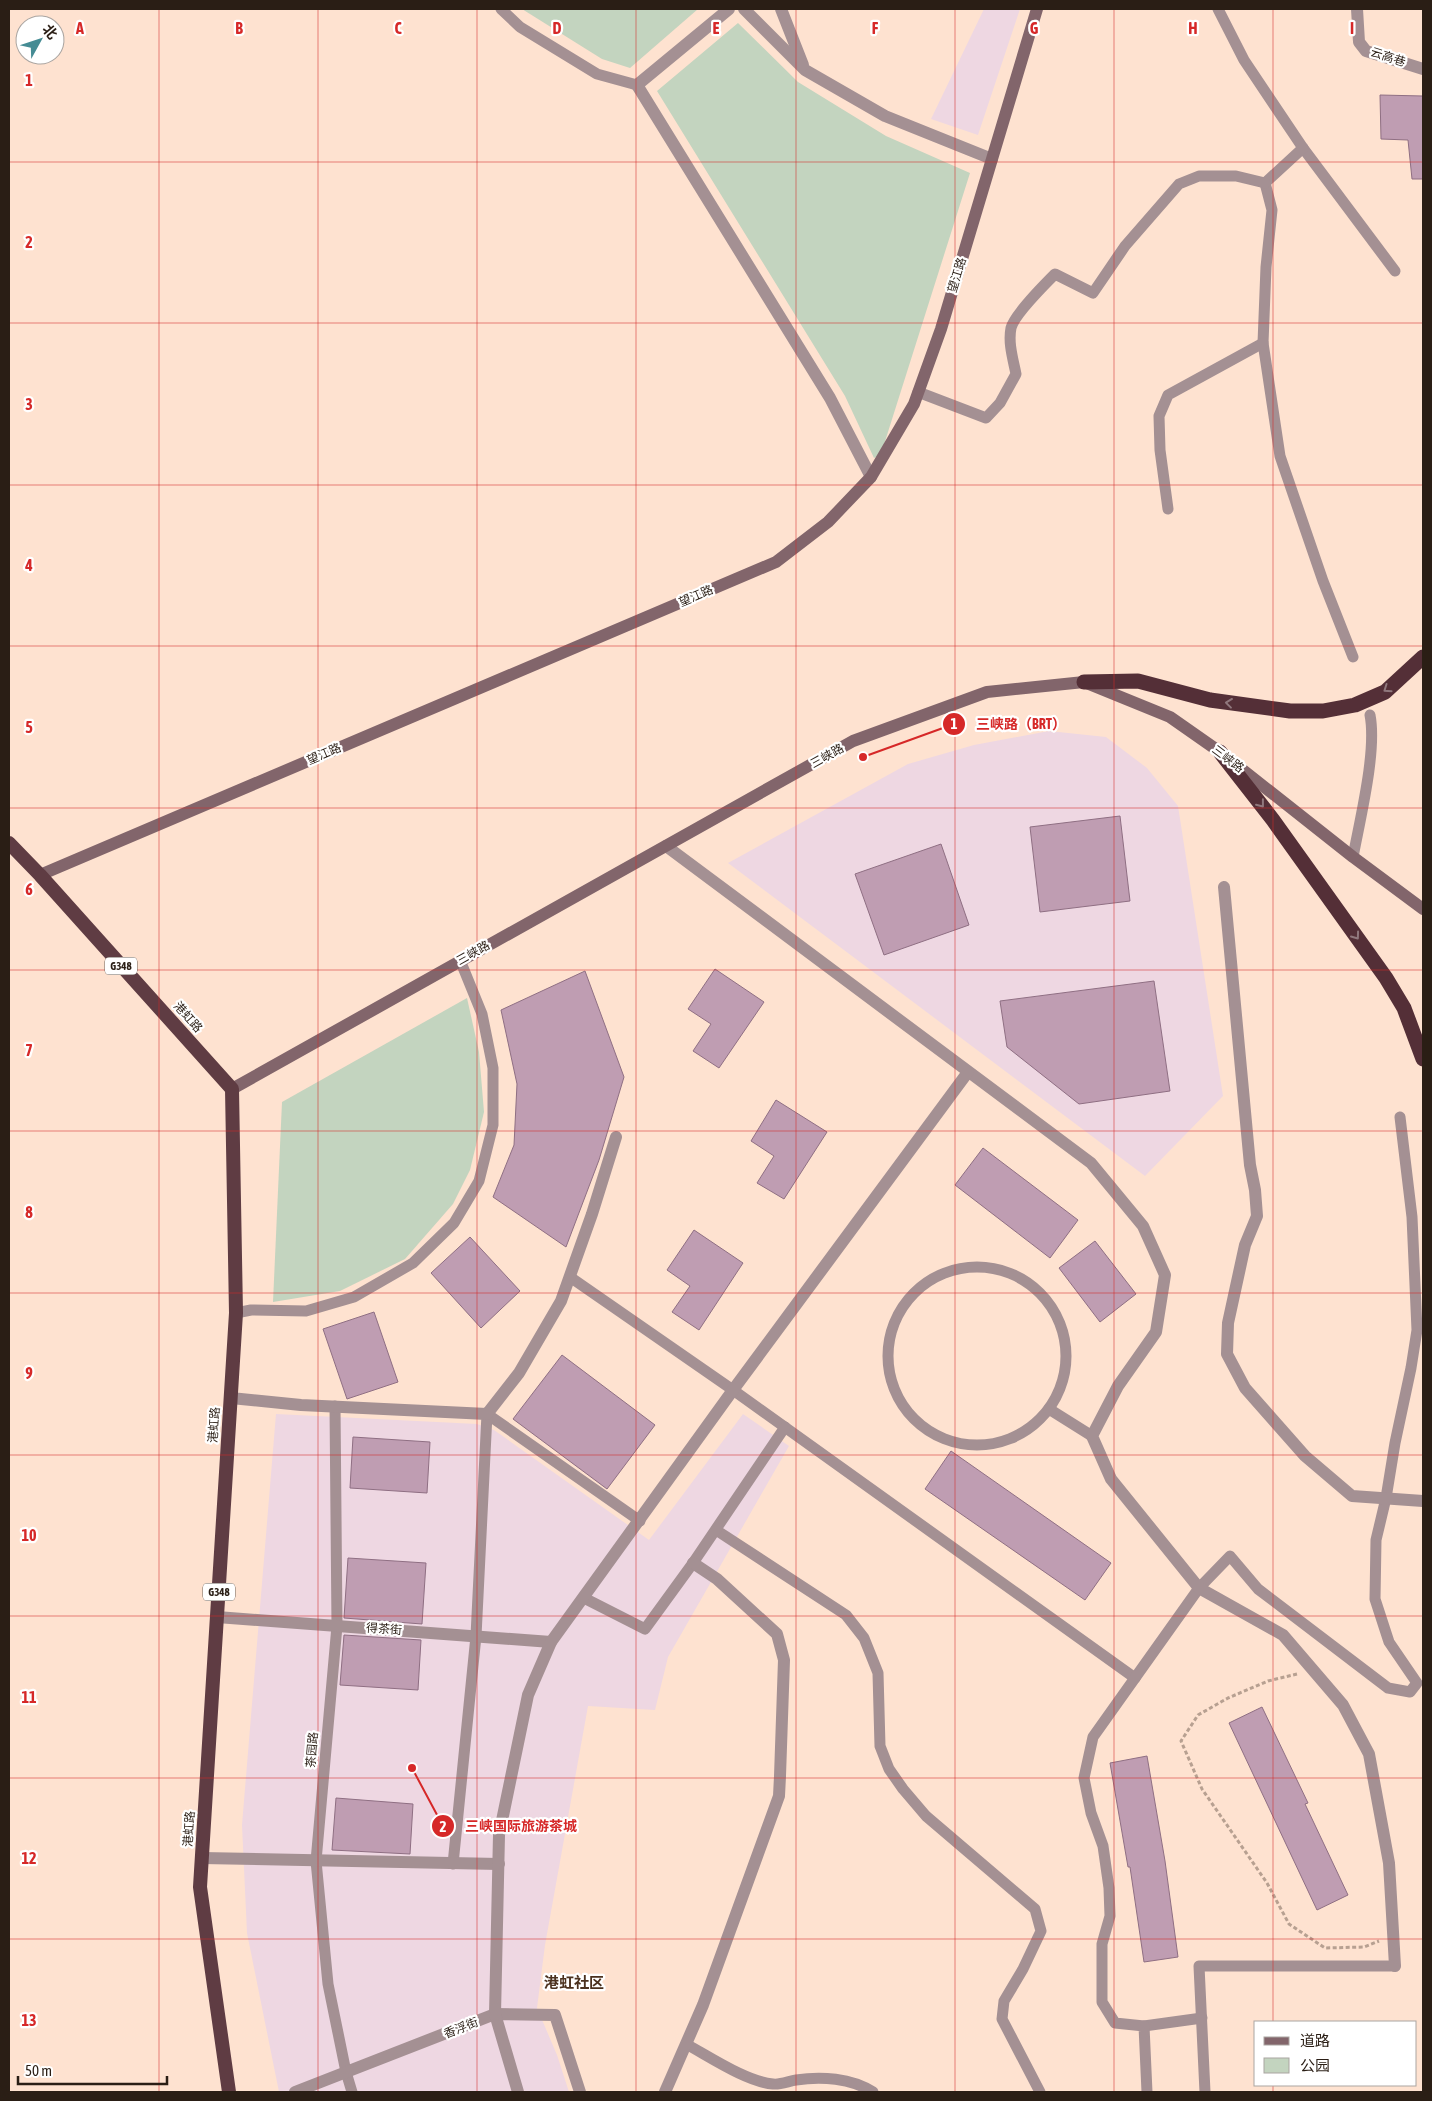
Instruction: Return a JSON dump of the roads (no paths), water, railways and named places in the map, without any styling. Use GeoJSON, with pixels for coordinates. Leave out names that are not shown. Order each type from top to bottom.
{"type":"FeatureCollection","features":[{"type":"Feature","properties":{"kind":"highway"},"geometry":{"type":"LineString","coordinates":[[1084,682],[1138,681],[1210,700],[1290,711],[1323,711],[1355,705],[1385,692],[1423,657]]}},
{"type":"Feature","properties":{"kind":"highway"},"geometry":{"type":"LineString","coordinates":[[1220,752],[1273,820],[1386,978],[1404,1008],[1423,1059]]}},
{"type":"Feature","properties":{"kind":"highway","name":"港虹路"},"geometry":{"type":"LineString","coordinates":[[9,843],[232,1089],[236,1313],[200,1887],[229,2092]]}},
{"type":"Feature","properties":{"kind":"main road","name":"望江路"},"geometry":{"type":"LineString","coordinates":[[40,875],[776,562],[828,522],[871,476],[914,404],[941,329],[1037,9]]}},
{"type":"Feature","properties":{"kind":"main road","name":"三峡路"},"geometry":{"type":"LineString","coordinates":[[232,1089],[853,741],[987,692],[1084,682],[1170,717],[1220,752],[1353,857],[1423,909]]}},
{"type":"Feature","properties":{"kind":"street"},"geometry":{"type":"LineString","coordinates":[[729,9],[637,85],[830,398],[871,476]]}},
{"type":"Feature","properties":{"kind":"street"},"geometry":{"type":"LineString","coordinates":[[744,9],[805,70],[885,116],[992,159]]}},
{"type":"Feature","properties":{"kind":"street"},"geometry":{"type":"LineString","coordinates":[[781,9],[805,70]]}},
{"type":"Feature","properties":{"kind":"street","name":"云高巷"},"geometry":{"type":"LineString","coordinates":[[1357,9],[1359,42],[1366,51],[1423,69]]}},
{"type":"Feature","properties":{"kind":"street"},"geometry":{"type":"LineString","coordinates":[[666,846],[1090,1163],[1143,1226],[1165,1276],[1156,1332],[1118,1386],[1092,1436],[1110,1479],[1199,1588],[1283,1635],[1342,1705],[1369,1754],[1389,1863],[1395,1966]]}},
{"type":"Feature","properties":{"kind":"street"},"geometry":{"type":"LineString","coordinates":[[1224,888],[1250,1165],[1255,1190],[1257,1216],[1245,1245],[1228,1323],[1227,1354],[1245,1388],[1305,1456],[1352,1496],[1423,1501]]}},
{"type":"Feature","properties":{"kind":"street"},"geometry":{"type":"LineString","coordinates":[[518,2092],[495,2014],[500,1835],[528,1695],[552,1642],[733,1390],[968,1072]]}},
{"type":"Feature","properties":{"kind":"street"},"geometry":{"type":"LineString","coordinates":[[231,1398],[487,1414],[519,1373],[561,1301],[592,1214],[616,1137]]}},
{"type":"Feature","properties":{"kind":"street"},"geometry":{"type":"LineString","coordinates":[[666,2092],[703,2005],[779,1796],[784,1660],[777,1634],[717,1579],[694,1563]]}},
{"type":"Feature","properties":{"kind":"street","name":"得茶街"},"geometry":{"type":"LineString","coordinates":[[217,1617],[552,1642]]}},
{"type":"Feature","properties":{"kind":"street"},"geometry":{"type":"LineString","coordinates":[[202,1858],[499,1864]]}},
{"type":"Feature","properties":{"kind":"street","name":"香浮街"},"geometry":{"type":"LineString","coordinates":[[295,2092],[495,2014],[555,2015],[580,2092]]}},
{"type":"Feature","properties":{"kind":"lane"},"geometry":{"type":"LineString","coordinates":[[501,9],[520,27],[597,74],[637,85]]}},
{"type":"Feature","properties":{"kind":"lane"},"geometry":{"type":"LineString","coordinates":[[1218,9],[1244,60],[1303,148],[1395,271]]}},
{"type":"Feature","properties":{"kind":"lane"},"geometry":{"type":"LineString","coordinates":[[1265,183],[1303,148]]}},
{"type":"Feature","properties":{"kind":"lane"},"geometry":{"type":"LineString","coordinates":[[918,392],[986,418],[1000,403],[1016,374],[1011,353],[1012,326],[1034,296],[1055,274],[1093,293],[1125,246],[1179,184],[1199,176],[1236,176],[1265,183]]}},
{"type":"Feature","properties":{"kind":"lane"},"geometry":{"type":"LineString","coordinates":[[1265,183],[1272,210],[1266,267],[1263,343],[1280,456],[1323,582],[1352,657]]}},
{"type":"Feature","properties":{"kind":"lane"},"geometry":{"type":"LineString","coordinates":[[1168,509],[1160,450],[1159,416],[1168,395],[1263,343]]}},
{"type":"Feature","properties":{"kind":"lane"},"geometry":{"type":"LineString","coordinates":[[1353,857],[1368,774],[1372,726],[1370,715]]}},
{"type":"Feature","properties":{"kind":"lane"},"geometry":{"type":"LineString","coordinates":[[236,1313],[251,1310],[306,1311],[354,1297],[413,1263],[454,1223],[479,1181],[494,1125],[494,1068],[482,1014],[460,960]]}},
{"type":"Feature","properties":{"kind":"lane"},"geometry":{"type":"LineString","coordinates":[[1202,2018],[1144,2026],[1114,2023],[1102,2002],[1102,1944],[1110,1916],[1109,1888],[1103,1846],[1091,1812],[1084,1778],[1093,1737],[1199,1588],[1230,1556],[1258,1589],[1388,1688],[1410,1692],[1417,1683],[1389,1642],[1375,1599],[1376,1540],[1386,1498],[1417,1330],[1412,1216],[1400,1117]]}},
{"type":"Feature","properties":{"kind":"lane"},"geometry":{"type":"LineString","coordinates":[[989,1267],[1018,1276],[1043,1295],[1060,1321],[1067,1351],[1063,1382],[1050,1409],[1029,1429],[1004,1441],[976,1445],[948,1440],[923,1427],[904,1406],[892,1380],[888,1352],[893,1325],[907,1300],[930,1280],[958,1268],[989,1267]]}},
{"type":"Feature","properties":{"kind":"lane"},"geometry":{"type":"LineString","coordinates":[[570,1277],[733,1390],[1135,1678]]}},
{"type":"Feature","properties":{"kind":"lane","name":"茶园路"},"geometry":{"type":"LineString","coordinates":[[335,1406],[337,1626],[316,1861],[328,1984],[346,2072],[352,2092]]}},
{"type":"Feature","properties":{"kind":"lane"},"geometry":{"type":"LineString","coordinates":[[1050,1409],[1092,1436]]}},
{"type":"Feature","properties":{"kind":"lane"},"geometry":{"type":"LineString","coordinates":[[487,1414],[640,1520]]}},
{"type":"Feature","properties":{"kind":"lane"},"geometry":{"type":"LineString","coordinates":[[453,1864],[476,1636],[487,1414]]}},
{"type":"Feature","properties":{"kind":"lane"},"geometry":{"type":"LineString","coordinates":[[584,1598],[644,1629],[694,1563],[785,1427]]}},
{"type":"Feature","properties":{"kind":"lane"},"geometry":{"type":"LineString","coordinates":[[716,1530],[846,1615],[864,1638],[878,1673],[880,1746],[889,1769],[926,1816],[1035,1909],[1041,1931],[1023,1969],[1004,2001],[1002,2019],[1040,2092]]}},
{"type":"Feature","properties":{"kind":"lane"},"geometry":{"type":"LineString","coordinates":[[1205,2092],[1199,1966],[1395,1966]]}},
{"type":"Feature","properties":{"kind":"lane"},"geometry":{"type":"LineString","coordinates":[[1144,2026],[1147,2092]]}},
{"type":"Feature","properties":{"kind":"lane"},"geometry":{"type":"LineString","coordinates":[[686,2044],[739,2073],[774,2085],[795,2080],[827,2077],[865,2086],[873,2092]]}},
{"type":"Feature","properties":{"kind":"place","name":"三峡路（BRT）"},"geometry":{"type":"Point","coordinates":[863,757]}},
{"type":"Feature","properties":{"kind":"place","name":"三峡国际旅游茶城"},"geometry":{"type":"Point","coordinates":[412,1768]}},
{"type":"Feature","properties":{"kind":"district","name":"港虹社区"},"geometry":{"type":"Point","coordinates":[574,1983]}}]}
